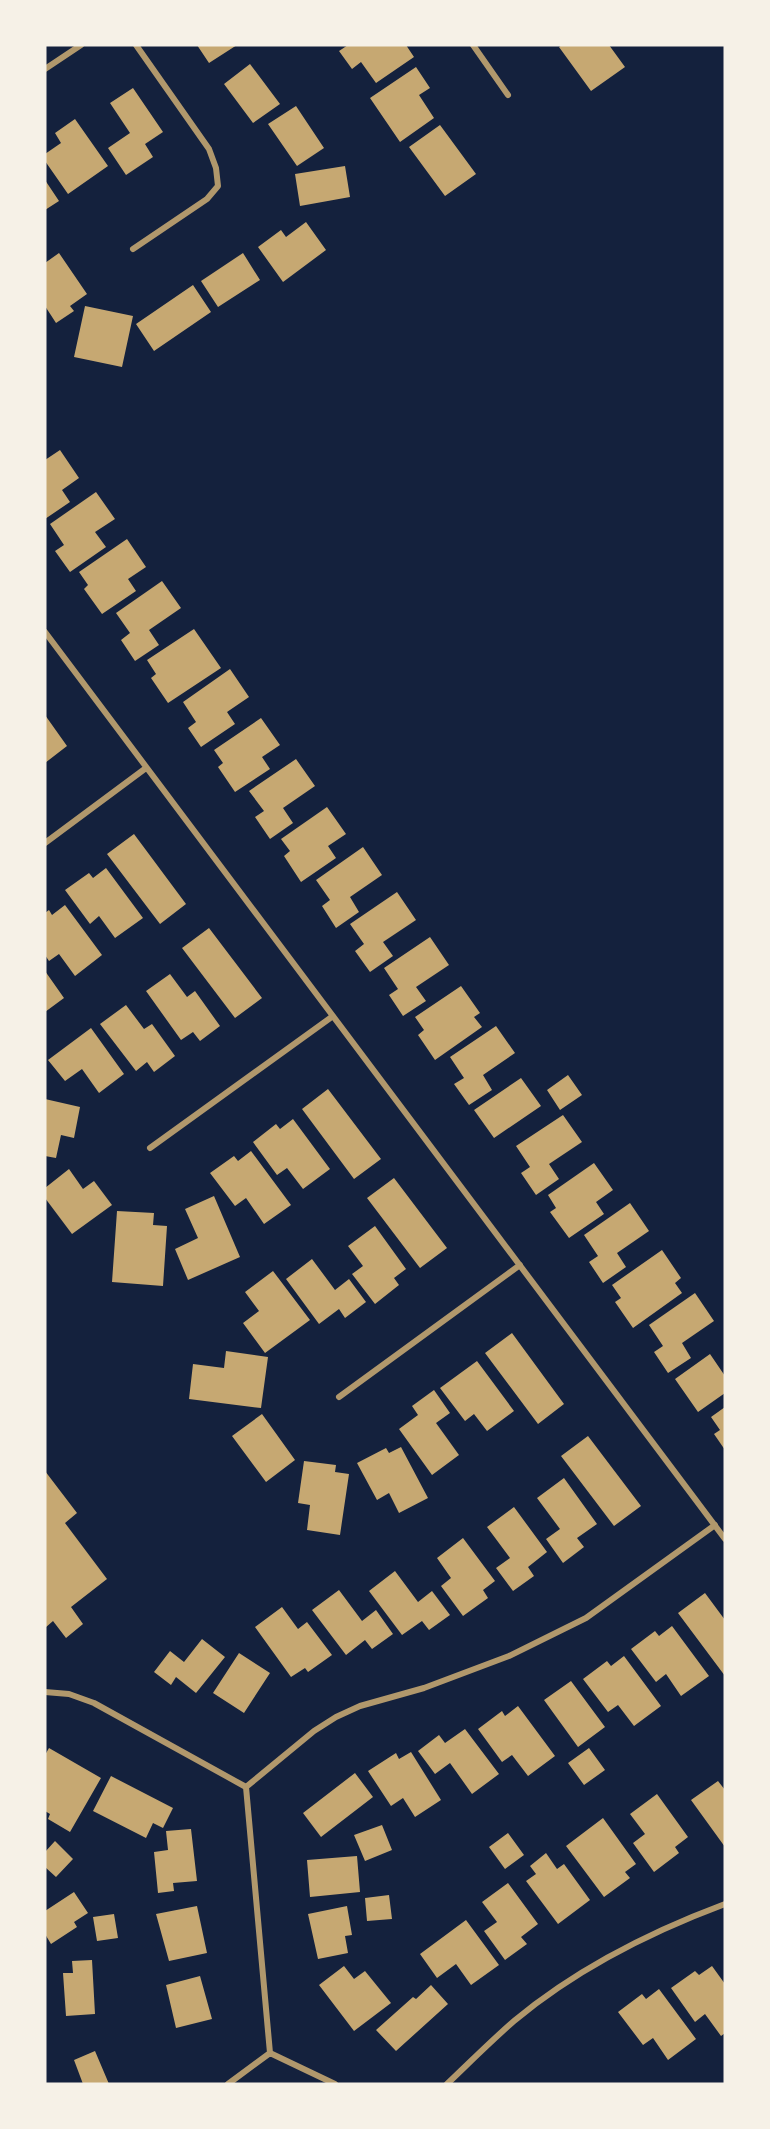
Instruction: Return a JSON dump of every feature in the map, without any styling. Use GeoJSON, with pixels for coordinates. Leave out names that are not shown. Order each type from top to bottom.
{"type":"FeatureCollection","features":[{"type":"Feature","properties":{"kind":"street"},"geometry":{"type":"LineString","coordinates":[[45,69],[81,45]]}},
{"type":"Feature","properties":{"kind":"street"},"geometry":{"type":"LineString","coordinates":[[133,249],[207,199],[218,186],[216,168],[209,149],[136,45]]}},
{"type":"Feature","properties":{"kind":"street"},"geometry":{"type":"LineString","coordinates":[[473,45],[508,95]]}},
{"type":"Feature","properties":{"kind":"street"},"geometry":{"type":"LineString","coordinates":[[45,632],[725,1539]]}},
{"type":"Feature","properties":{"kind":"street"},"geometry":{"type":"LineString","coordinates":[[45,843],[146,768]]}},
{"type":"Feature","properties":{"kind":"street"},"geometry":{"type":"LineString","coordinates":[[150,1148],[333,1016]]}},
{"type":"Feature","properties":{"kind":"street"},"geometry":{"type":"LineString","coordinates":[[339,1397],[520,1265]]}},
{"type":"Feature","properties":{"kind":"street"},"geometry":{"type":"LineString","coordinates":[[246,1787],[314,1731],[336,1717],[509,1656],[585,1618],[714,1525]]}},
{"type":"Feature","properties":{"kind":"street"},"geometry":{"type":"LineString","coordinates":[[45,1692],[69,1694],[94,1703],[246,1787]]}},
{"type":"Feature","properties":{"kind":"street"},"geometry":{"type":"LineString","coordinates":[[246,1787],[270,2053]]}},
{"type":"Feature","properties":{"kind":"street"},"geometry":{"type":"LineString","coordinates":[[447,2084],[514,2021],[558,1989],[649,1935],[725,1904]]}},
{"type":"Feature","properties":{"kind":"street"},"geometry":{"type":"LineString","coordinates":[[228,2084],[270,2053]]}},
{"type":"Feature","properties":{"kind":"street"},"geometry":{"type":"LineString","coordinates":[[270,2053],[335,2084]]}},
{"type":"Feature","properties":{"kind":"building"},"geometry":{"type":"Polygon","coordinates":[[[197,45],[237,45],[209,63],[197,45]]]}},
{"type":"Feature","properties":{"kind":"building"},"geometry":{"type":"Polygon","coordinates":[[[348,45],[406,45],[414,57],[376,83],[361,62],[352,69],[339,51],[348,45]]]}},
{"type":"Feature","properties":{"kind":"building"},"geometry":{"type":"Polygon","coordinates":[[[562,45],[609,45],[625,67],[591,91],[559,47],[562,45]]]}},
{"type":"Feature","properties":{"kind":"building"},"geometry":{"type":"Polygon","coordinates":[[[250,64],[280,104],[253,123],[224,84],[250,64]]]}},
{"type":"Feature","properties":{"kind":"building"},"geometry":{"type":"Polygon","coordinates":[[[416,67],[430,88],[419,95],[434,118],[400,142],[370,98],[416,67]]]}},
{"type":"Feature","properties":{"kind":"building"},"geometry":{"type":"Polygon","coordinates":[[[133,88],[163,132],[145,144],[153,157],[126,175],[108,148],[130,133],[110,103],[133,88]]]}},
{"type":"Feature","properties":{"kind":"building"},"geometry":{"type":"Polygon","coordinates":[[[296,106],[324,148],[297,166],[268,124],[296,106]]]}},
{"type":"Feature","properties":{"kind":"building"},"geometry":{"type":"Polygon","coordinates":[[[75,119],[108,166],[68,194],[45,161],[45,154],[61,143],[55,133],[75,119]]]}},
{"type":"Feature","properties":{"kind":"building"},"geometry":{"type":"Polygon","coordinates":[[[440,125],[476,174],[445,196],[409,147],[440,125]]]}},
{"type":"Feature","properties":{"kind":"building"},"geometry":{"type":"Polygon","coordinates":[[[345,166],[350,197],[300,206],[295,174],[345,166]]]}},
{"type":"Feature","properties":{"kind":"building"},"geometry":{"type":"Polygon","coordinates":[[[45,180],[59,201],[45,210],[45,180]]]}},
{"type":"Feature","properties":{"kind":"building"},"geometry":{"type":"Polygon","coordinates":[[[306,222],[326,250],[283,282],[258,247],[281,230],[286,237],[306,222]]]}},
{"type":"Feature","properties":{"kind":"building"},"geometry":{"type":"Polygon","coordinates":[[[59,253],[87,294],[70,306],[74,311],[56,323],[45,306],[45,263],[59,253]]]}},
{"type":"Feature","properties":{"kind":"building"},"geometry":{"type":"Polygon","coordinates":[[[243,253],[260,280],[218,307],[201,281],[243,253]]]}},
{"type":"Feature","properties":{"kind":"building"},"geometry":{"type":"Polygon","coordinates":[[[193,285],[211,312],[154,351],[136,324],[193,285]]]}},
{"type":"Feature","properties":{"kind":"building"},"geometry":{"type":"Polygon","coordinates":[[[85,306],[133,316],[122,367],[74,357],[85,306]]]}},
{"type":"Feature","properties":{"kind":"building"},"geometry":{"type":"Polygon","coordinates":[[[60,450],[79,478],[62,490],[70,502],[45,519],[45,460],[60,450]]]}},
{"type":"Feature","properties":{"kind":"building"},"geometry":{"type":"Polygon","coordinates":[[[96,492],[115,519],[95,532],[106,547],[70,572],[55,551],[64,545],[50,524],[96,492]]]}},
{"type":"Feature","properties":{"kind":"building"},"geometry":{"type":"Polygon","coordinates":[[[127,539],[146,567],[128,579],[136,591],[102,614],[84,589],[88,585],[79,572],[127,539]]]}},
{"type":"Feature","properties":{"kind":"building"},"geometry":{"type":"Polygon","coordinates":[[[162,581],[181,608],[149,630],[159,645],[135,661],[121,640],[130,633],[116,613],[162,581]]]}},
{"type":"Feature","properties":{"kind":"building"},"geometry":{"type":"Polygon","coordinates":[[[194,629],[221,668],[168,703],[151,678],[156,674],[147,660],[194,629]]]}},
{"type":"Feature","properties":{"kind":"building"},"geometry":{"type":"Polygon","coordinates":[[[230,669],[249,697],[227,712],[235,724],[201,747],[188,728],[196,722],[183,702],[230,669]]]}},
{"type":"Feature","properties":{"kind":"building"},"geometry":{"type":"Polygon","coordinates":[[[45,715],[67,746],[45,763],[45,715]]]}},
{"type":"Feature","properties":{"kind":"building"},"geometry":{"type":"Polygon","coordinates":[[[261,718],[280,745],[262,757],[270,769],[235,792],[218,767],[223,763],[214,750],[261,718]]]}},
{"type":"Feature","properties":{"kind":"building"},"geometry":{"type":"Polygon","coordinates":[[[296,759],[315,786],[283,808],[293,823],[270,839],[255,817],[264,811],[249,791],[296,759]]]}},
{"type":"Feature","properties":{"kind":"building"},"geometry":{"type":"Polygon","coordinates":[[[327,807],[346,834],[328,846],[336,858],[301,882],[284,856],[290,851],[281,839],[327,807]]]}},
{"type":"Feature","properties":{"kind":"building"},"geometry":{"type":"Polygon","coordinates":[[[134,834],[186,904],[160,924],[107,854],[134,834]]]}},
{"type":"Feature","properties":{"kind":"building"},"geometry":{"type":"Polygon","coordinates":[[[363,847],[382,875],[350,897],[359,912],[336,928],[322,906],[330,900],[316,880],[363,847]]]}},
{"type":"Feature","properties":{"kind":"building"},"geometry":{"type":"Polygon","coordinates":[[[106,868],[143,918],[115,938],[99,916],[90,924],[65,890],[89,873],[93,878],[106,868]]]}},
{"type":"Feature","properties":{"kind":"building"},"geometry":{"type":"Polygon","coordinates":[[[397,892],[416,920],[383,942],[393,956],[370,972],[355,951],[364,944],[350,924],[397,892]]]}},
{"type":"Feature","properties":{"kind":"building"},"geometry":{"type":"Polygon","coordinates":[[[65,905],[102,955],[75,976],[59,954],[49,961],[45,955],[45,913],[49,910],[52,915],[65,905]]]}},
{"type":"Feature","properties":{"kind":"building"},"geometry":{"type":"Polygon","coordinates":[[[209,928],[262,998],[235,1018],[182,948],[209,928]]]}},
{"type":"Feature","properties":{"kind":"building"},"geometry":{"type":"Polygon","coordinates":[[[430,937],[449,965],[416,987],[426,1001],[403,1016],[389,995],[398,989],[384,968],[430,937]]]}},
{"type":"Feature","properties":{"kind":"building"},"geometry":{"type":"Polygon","coordinates":[[[45,971],[64,998],[45,1012],[45,971]]]}},
{"type":"Feature","properties":{"kind":"building"},"geometry":{"type":"Polygon","coordinates":[[[170,974],[187,997],[195,991],[220,1026],[200,1041],[193,1032],[181,1040],[146,991],[170,974]]]}},
{"type":"Feature","properties":{"kind":"building"},"geometry":{"type":"Polygon","coordinates":[[[461,986],[480,1013],[474,1017],[482,1027],[435,1060],[418,1035],[424,1030],[415,1017],[461,986]]]}},
{"type":"Feature","properties":{"kind":"building"},"geometry":{"type":"Polygon","coordinates":[[[126,1005],[144,1029],[152,1024],[175,1056],[154,1072],[147,1062],[136,1071],[100,1024],[126,1005]]]}},
{"type":"Feature","properties":{"kind":"building"},"geometry":{"type":"Polygon","coordinates":[[[496,1026],[515,1053],[483,1075],[492,1090],[469,1105],[454,1084],[464,1078],[450,1057],[496,1026]]]}},
{"type":"Feature","properties":{"kind":"building"},"geometry":{"type":"Polygon","coordinates":[[[91,1028],[124,1074],[99,1093],[82,1069],[65,1081],[48,1060],[91,1028]]]}},
{"type":"Feature","properties":{"kind":"building"},"geometry":{"type":"Polygon","coordinates":[[[568,1075],[582,1095],[560,1110],[547,1090],[568,1075]]]}},
{"type":"Feature","properties":{"kind":"building"},"geometry":{"type":"Polygon","coordinates":[[[521,1078],[541,1106],[494,1138],[474,1110],[521,1078]]]}},
{"type":"Feature","properties":{"kind":"building"},"geometry":{"type":"Polygon","coordinates":[[[328,1089],[381,1159],[354,1179],[302,1109],[328,1089]]]}},
{"type":"Feature","properties":{"kind":"building"},"geometry":{"type":"Polygon","coordinates":[[[45,1099],[80,1107],[74,1138],[61,1135],[56,1158],[45,1156],[45,1099]]]}},
{"type":"Feature","properties":{"kind":"building"},"geometry":{"type":"Polygon","coordinates":[[[563,1115],[582,1142],[549,1164],[559,1179],[536,1195],[521,1173],[530,1167],[516,1146],[563,1115]]]}},
{"type":"Feature","properties":{"kind":"building"},"geometry":{"type":"Polygon","coordinates":[[[293,1119],[330,1169],[303,1189],[287,1168],[277,1175],[253,1142],[276,1124],[280,1129],[293,1119]]]}},
{"type":"Feature","properties":{"kind":"building"},"geometry":{"type":"Polygon","coordinates":[[[251,1151],[291,1205],[264,1224],[246,1198],[235,1206],[210,1173],[234,1156],[238,1161],[251,1151]]]}},
{"type":"Feature","properties":{"kind":"building"},"geometry":{"type":"Polygon","coordinates":[[[594,1163],[613,1190],[596,1202],[604,1214],[569,1238],[550,1212],[556,1208],[548,1195],[594,1163]]]}},
{"type":"Feature","properties":{"kind":"building"},"geometry":{"type":"Polygon","coordinates":[[[69,1169],[83,1189],[94,1181],[112,1205],[72,1234],[45,1198],[45,1188],[69,1169]]]}},
{"type":"Feature","properties":{"kind":"building"},"geometry":{"type":"Polygon","coordinates":[[[394,1178],[447,1248],[420,1268],[367,1198],[394,1178]]]}},
{"type":"Feature","properties":{"kind":"building"},"geometry":{"type":"Polygon","coordinates":[[[214,1196],[240,1257],[188,1280],[175,1249],[198,1238],[185,1209],[214,1196]]]}},
{"type":"Feature","properties":{"kind":"building"},"geometry":{"type":"Polygon","coordinates":[[[630,1203],[649,1231],[617,1253],[626,1267],[603,1283],[589,1262],[598,1256],[584,1235],[630,1203]]]}},
{"type":"Feature","properties":{"kind":"building"},"geometry":{"type":"Polygon","coordinates":[[[117,1211],[154,1213],[153,1225],[167,1226],[163,1286],[112,1282],[117,1211]]]}},
{"type":"Feature","properties":{"kind":"building"},"geometry":{"type":"Polygon","coordinates":[[[375,1226],[406,1269],[394,1278],[399,1285],[375,1304],[352,1274],[363,1266],[348,1246],[375,1226]]]}},
{"type":"Feature","properties":{"kind":"building"},"geometry":{"type":"Polygon","coordinates":[[[662,1250],[681,1278],[675,1283],[682,1293],[633,1328],[615,1302],[621,1298],[612,1285],[662,1250]]]}},
{"type":"Feature","properties":{"kind":"building"},"geometry":{"type":"Polygon","coordinates":[[[312,1259],[335,1290],[349,1279],[366,1302],[345,1318],[339,1309],[319,1324],[286,1279],[312,1259]]]}},
{"type":"Feature","properties":{"kind":"building"},"geometry":{"type":"Polygon","coordinates":[[[273,1271],[310,1320],[265,1353],[243,1323],[259,1311],[245,1292],[273,1271]]]}},
{"type":"Feature","properties":{"kind":"building"},"geometry":{"type":"Polygon","coordinates":[[[695,1293],[714,1321],[682,1343],[691,1358],[668,1373],[654,1352],[663,1346],[649,1325],[695,1293]]]}},
{"type":"Feature","properties":{"kind":"building"},"geometry":{"type":"Polygon","coordinates":[[[512,1333],[564,1404],[538,1424],[485,1353],[512,1333]]]}},
{"type":"Feature","properties":{"kind":"building"},"geometry":{"type":"Polygon","coordinates":[[[226,1351],[268,1357],[261,1408],[189,1399],[193,1364],[224,1368],[226,1351]]]}},
{"type":"Feature","properties":{"kind":"building"},"geometry":{"type":"Polygon","coordinates":[[[710,1354],[725,1376],[725,1393],[698,1412],[675,1379],[710,1354]]]}},
{"type":"Feature","properties":{"kind":"building"},"geometry":{"type":"Polygon","coordinates":[[[477,1361],[514,1411],[487,1431],[474,1414],[465,1421],[440,1388],[477,1361]]]}},
{"type":"Feature","properties":{"kind":"building"},"geometry":{"type":"Polygon","coordinates":[[[434,1390],[450,1413],[436,1423],[459,1455],[432,1475],[399,1429],[418,1415],[412,1406],[434,1390]]]}},
{"type":"Feature","properties":{"kind":"building"},"geometry":{"type":"Polygon","coordinates":[[[725,1407],[725,1450],[714,1434],[720,1430],[711,1417],[725,1407]]]}},
{"type":"Feature","properties":{"kind":"building"},"geometry":{"type":"Polygon","coordinates":[[[262,1414],[295,1460],[266,1482],[232,1436],[262,1414]]]}},
{"type":"Feature","properties":{"kind":"building"},"geometry":{"type":"Polygon","coordinates":[[[588,1436],[641,1506],[614,1526],[561,1456],[588,1436]]]}},
{"type":"Feature","properties":{"kind":"building"},"geometry":{"type":"Polygon","coordinates":[[[401,1447],[428,1498],[399,1513],[389,1493],[377,1500],[357,1463],[386,1448],[389,1453],[401,1447]]]}},
{"type":"Feature","properties":{"kind":"building"},"geometry":{"type":"Polygon","coordinates":[[[304,1461],[336,1465],[335,1472],[349,1474],[340,1535],[307,1530],[310,1505],[298,1503],[304,1461]]]}},
{"type":"Feature","properties":{"kind":"building"},"geometry":{"type":"Polygon","coordinates":[[[45,1471],[77,1513],[65,1523],[107,1579],[71,1607],[83,1624],[66,1638],[53,1621],[45,1628],[45,1471]]]}},
{"type":"Feature","properties":{"kind":"building"},"geometry":{"type":"Polygon","coordinates":[[[564,1478],[597,1524],[577,1538],[584,1547],[563,1563],[546,1539],[560,1529],[537,1498],[564,1478]]]}},
{"type":"Feature","properties":{"kind":"building"},"geometry":{"type":"Polygon","coordinates":[[[514,1507],[547,1552],[528,1567],[534,1576],[513,1591],[496,1568],[510,1558],[487,1527],[514,1507]]]}},
{"type":"Feature","properties":{"kind":"building"},"geometry":{"type":"Polygon","coordinates":[[[463,1538],[495,1581],[483,1590],[488,1598],[463,1616],[441,1586],[451,1578],[437,1558],[463,1538]]]}},
{"type":"Feature","properties":{"kind":"building"},"geometry":{"type":"Polygon","coordinates":[[[395,1571],[418,1602],[432,1591],[450,1615],[429,1630],[422,1621],[402,1635],[369,1591],[395,1571]]]}},
{"type":"Feature","properties":{"kind":"building"},"geometry":{"type":"Polygon","coordinates":[[[339,1590],[362,1621],[376,1610],[393,1634],[372,1649],[365,1640],[346,1655],[312,1610],[339,1590]]]}},
{"type":"Feature","properties":{"kind":"building"},"geometry":{"type":"Polygon","coordinates":[[[705,1593],[725,1620],[725,1676],[678,1613],[705,1593]]]}},
{"type":"Feature","properties":{"kind":"building"},"geometry":{"type":"Polygon","coordinates":[[[282,1607],[298,1629],[307,1622],[332,1655],[308,1672],[305,1668],[291,1677],[255,1627],[282,1607]]]}},
{"type":"Feature","properties":{"kind":"building"},"geometry":{"type":"Polygon","coordinates":[[[672,1626],[709,1676],[681,1696],[666,1674],[656,1682],[631,1649],[655,1631],[659,1636],[672,1626]]]}},
{"type":"Feature","properties":{"kind":"building"},"geometry":{"type":"Polygon","coordinates":[[[202,1639],[225,1657],[196,1693],[176,1677],[171,1685],[154,1672],[170,1651],[184,1662],[202,1639]]]}},
{"type":"Feature","properties":{"kind":"building"},"geometry":{"type":"Polygon","coordinates":[[[239,1653],[270,1673],[244,1713],[213,1693],[239,1653]]]}},
{"type":"Feature","properties":{"kind":"building"},"geometry":{"type":"Polygon","coordinates":[[[624,1656],[661,1706],[634,1726],[618,1705],[608,1712],[583,1679],[607,1661],[611,1666],[624,1656]]]}},
{"type":"Feature","properties":{"kind":"building"},"geometry":{"type":"Polygon","coordinates":[[[571,1681],[605,1727],[578,1747],[544,1700],[571,1681]]]}},
{"type":"Feature","properties":{"kind":"building"},"geometry":{"type":"Polygon","coordinates":[[[518,1706],[555,1756],[528,1776],[512,1755],[502,1762],[478,1729],[502,1711],[505,1716],[518,1706]]]}},
{"type":"Feature","properties":{"kind":"building"},"geometry":{"type":"Polygon","coordinates":[[[465,1729],[499,1774],[472,1794],[450,1763],[435,1774],[418,1751],[439,1735],[445,1743],[465,1729]]]}},
{"type":"Feature","properties":{"kind":"building"},"geometry":{"type":"Polygon","coordinates":[[[49,1748],[101,1778],[70,1832],[48,1819],[50,1814],[45,1811],[45,1755],[49,1748]]]}},
{"type":"Feature","properties":{"kind":"building"},"geometry":{"type":"Polygon","coordinates":[[[589,1748],[605,1770],[584,1785],[568,1763],[589,1748]]]}},
{"type":"Feature","properties":{"kind":"building"},"geometry":{"type":"Polygon","coordinates":[[[411,1752],[441,1800],[415,1817],[403,1798],[391,1806],[368,1771],[396,1753],[399,1759],[411,1752]]]}},
{"type":"Feature","properties":{"kind":"building"},"geometry":{"type":"Polygon","coordinates":[[[355,1773],[373,1797],[321,1837],[303,1813],[355,1773]]]}},
{"type":"Feature","properties":{"kind":"building"},"geometry":{"type":"Polygon","coordinates":[[[111,1776],[173,1808],[163,1828],[153,1823],[146,1838],[93,1811],[111,1776]]]}},
{"type":"Feature","properties":{"kind":"building"},"geometry":{"type":"Polygon","coordinates":[[[718,1781],[725,1790],[725,1847],[691,1800],[718,1781]]]}},
{"type":"Feature","properties":{"kind":"building"},"geometry":{"type":"Polygon","coordinates":[[[657,1794],[688,1837],[675,1847],[679,1853],[654,1872],[633,1843],[645,1834],[630,1814],[657,1794]]]}},
{"type":"Feature","properties":{"kind":"building"},"geometry":{"type":"Polygon","coordinates":[[[603,1818],[636,1864],[625,1872],[630,1878],[604,1897],[566,1846],[603,1818]]]}},
{"type":"Feature","properties":{"kind":"building"},"geometry":{"type":"Polygon","coordinates":[[[382,1825],[392,1850],[365,1861],[354,1835],[382,1825]]]}},
{"type":"Feature","properties":{"kind":"building"},"geometry":{"type":"Polygon","coordinates":[[[191,1829],[197,1881],[173,1883],[174,1891],[158,1893],[154,1852],[168,1850],[166,1831],[191,1829]]]}},
{"type":"Feature","properties":{"kind":"building"},"geometry":{"type":"Polygon","coordinates":[[[508,1833],[524,1855],[505,1869],[489,1847],[508,1833]]]}},
{"type":"Feature","properties":{"kind":"building"},"geometry":{"type":"Polygon","coordinates":[[[55,1841],[73,1859],[56,1877],[45,1867],[45,1852],[55,1841]]]}},
{"type":"Feature","properties":{"kind":"building"},"geometry":{"type":"Polygon","coordinates":[[[546,1853],[557,1869],[564,1864],[590,1900],[558,1924],[526,1881],[536,1874],[530,1866],[546,1853]]]}},
{"type":"Feature","properties":{"kind":"building"},"geometry":{"type":"Polygon","coordinates":[[[357,1856],[360,1892],[310,1897],[307,1860],[357,1856]]]}},
{"type":"Feature","properties":{"kind":"building"},"geometry":{"type":"Polygon","coordinates":[[[508,1883],[538,1924],[521,1937],[527,1944],[505,1960],[484,1931],[497,1922],[482,1902],[508,1883]]]}},
{"type":"Feature","properties":{"kind":"building"},"geometry":{"type":"Polygon","coordinates":[[[74,1892],[88,1913],[74,1922],[77,1927],[51,1944],[45,1934],[45,1911],[74,1892]]]}},
{"type":"Feature","properties":{"kind":"building"},"geometry":{"type":"Polygon","coordinates":[[[389,1895],[392,1919],[367,1921],[365,1898],[389,1895]]]}},
{"type":"Feature","properties":{"kind":"building"},"geometry":{"type":"Polygon","coordinates":[[[197,1906],[207,1953],[169,1961],[156,1914],[197,1906]]]}},
{"type":"Feature","properties":{"kind":"building"},"geometry":{"type":"Polygon","coordinates":[[[347,1906],[352,1935],[345,1936],[348,1953],[318,1959],[308,1914],[347,1906]]]}},
{"type":"Feature","properties":{"kind":"building"},"geometry":{"type":"Polygon","coordinates":[[[114,1914],[118,1938],[97,1941],[93,1917],[114,1914]]]}},
{"type":"Feature","properties":{"kind":"building"},"geometry":{"type":"Polygon","coordinates":[[[466,1920],[499,1965],[471,1985],[456,1964],[437,1978],[420,1954],[466,1920]]]}},
{"type":"Feature","properties":{"kind":"building"},"geometry":{"type":"Polygon","coordinates":[[[92,1960],[95,2014],[66,2016],[63,1973],[73,1973],[72,1961],[92,1960]]]}},
{"type":"Feature","properties":{"kind":"building"},"geometry":{"type":"Polygon","coordinates":[[[344,1966],[354,1979],[365,1971],[391,2003],[354,2031],[319,1985],[344,1966]]]}},
{"type":"Feature","properties":{"kind":"building"},"geometry":{"type":"Polygon","coordinates":[[[712,1966],[725,1984],[725,2033],[721,2036],[705,2014],[695,2022],[671,1988],[695,1971],[699,1975],[712,1966]]]}},
{"type":"Feature","properties":{"kind":"building"},"geometry":{"type":"Polygon","coordinates":[[[200,1976],[212,2019],[176,2028],[166,1985],[200,1976]]]}},
{"type":"Feature","properties":{"kind":"building"},"geometry":{"type":"Polygon","coordinates":[[[431,1985],[448,2004],[396,2051],[376,2030],[413,1997],[416,1999],[431,1985]]]}},
{"type":"Feature","properties":{"kind":"building"},"geometry":{"type":"Polygon","coordinates":[[[659,1989],[696,2039],[668,2060],[653,2038],[643,2045],[618,2012],[642,1994],[646,1999],[659,1989]]]}},
{"type":"Feature","properties":{"kind":"building"},"geometry":{"type":"Polygon","coordinates":[[[95,2051],[109,2084],[83,2084],[74,2060],[95,2051]]]}}]}
